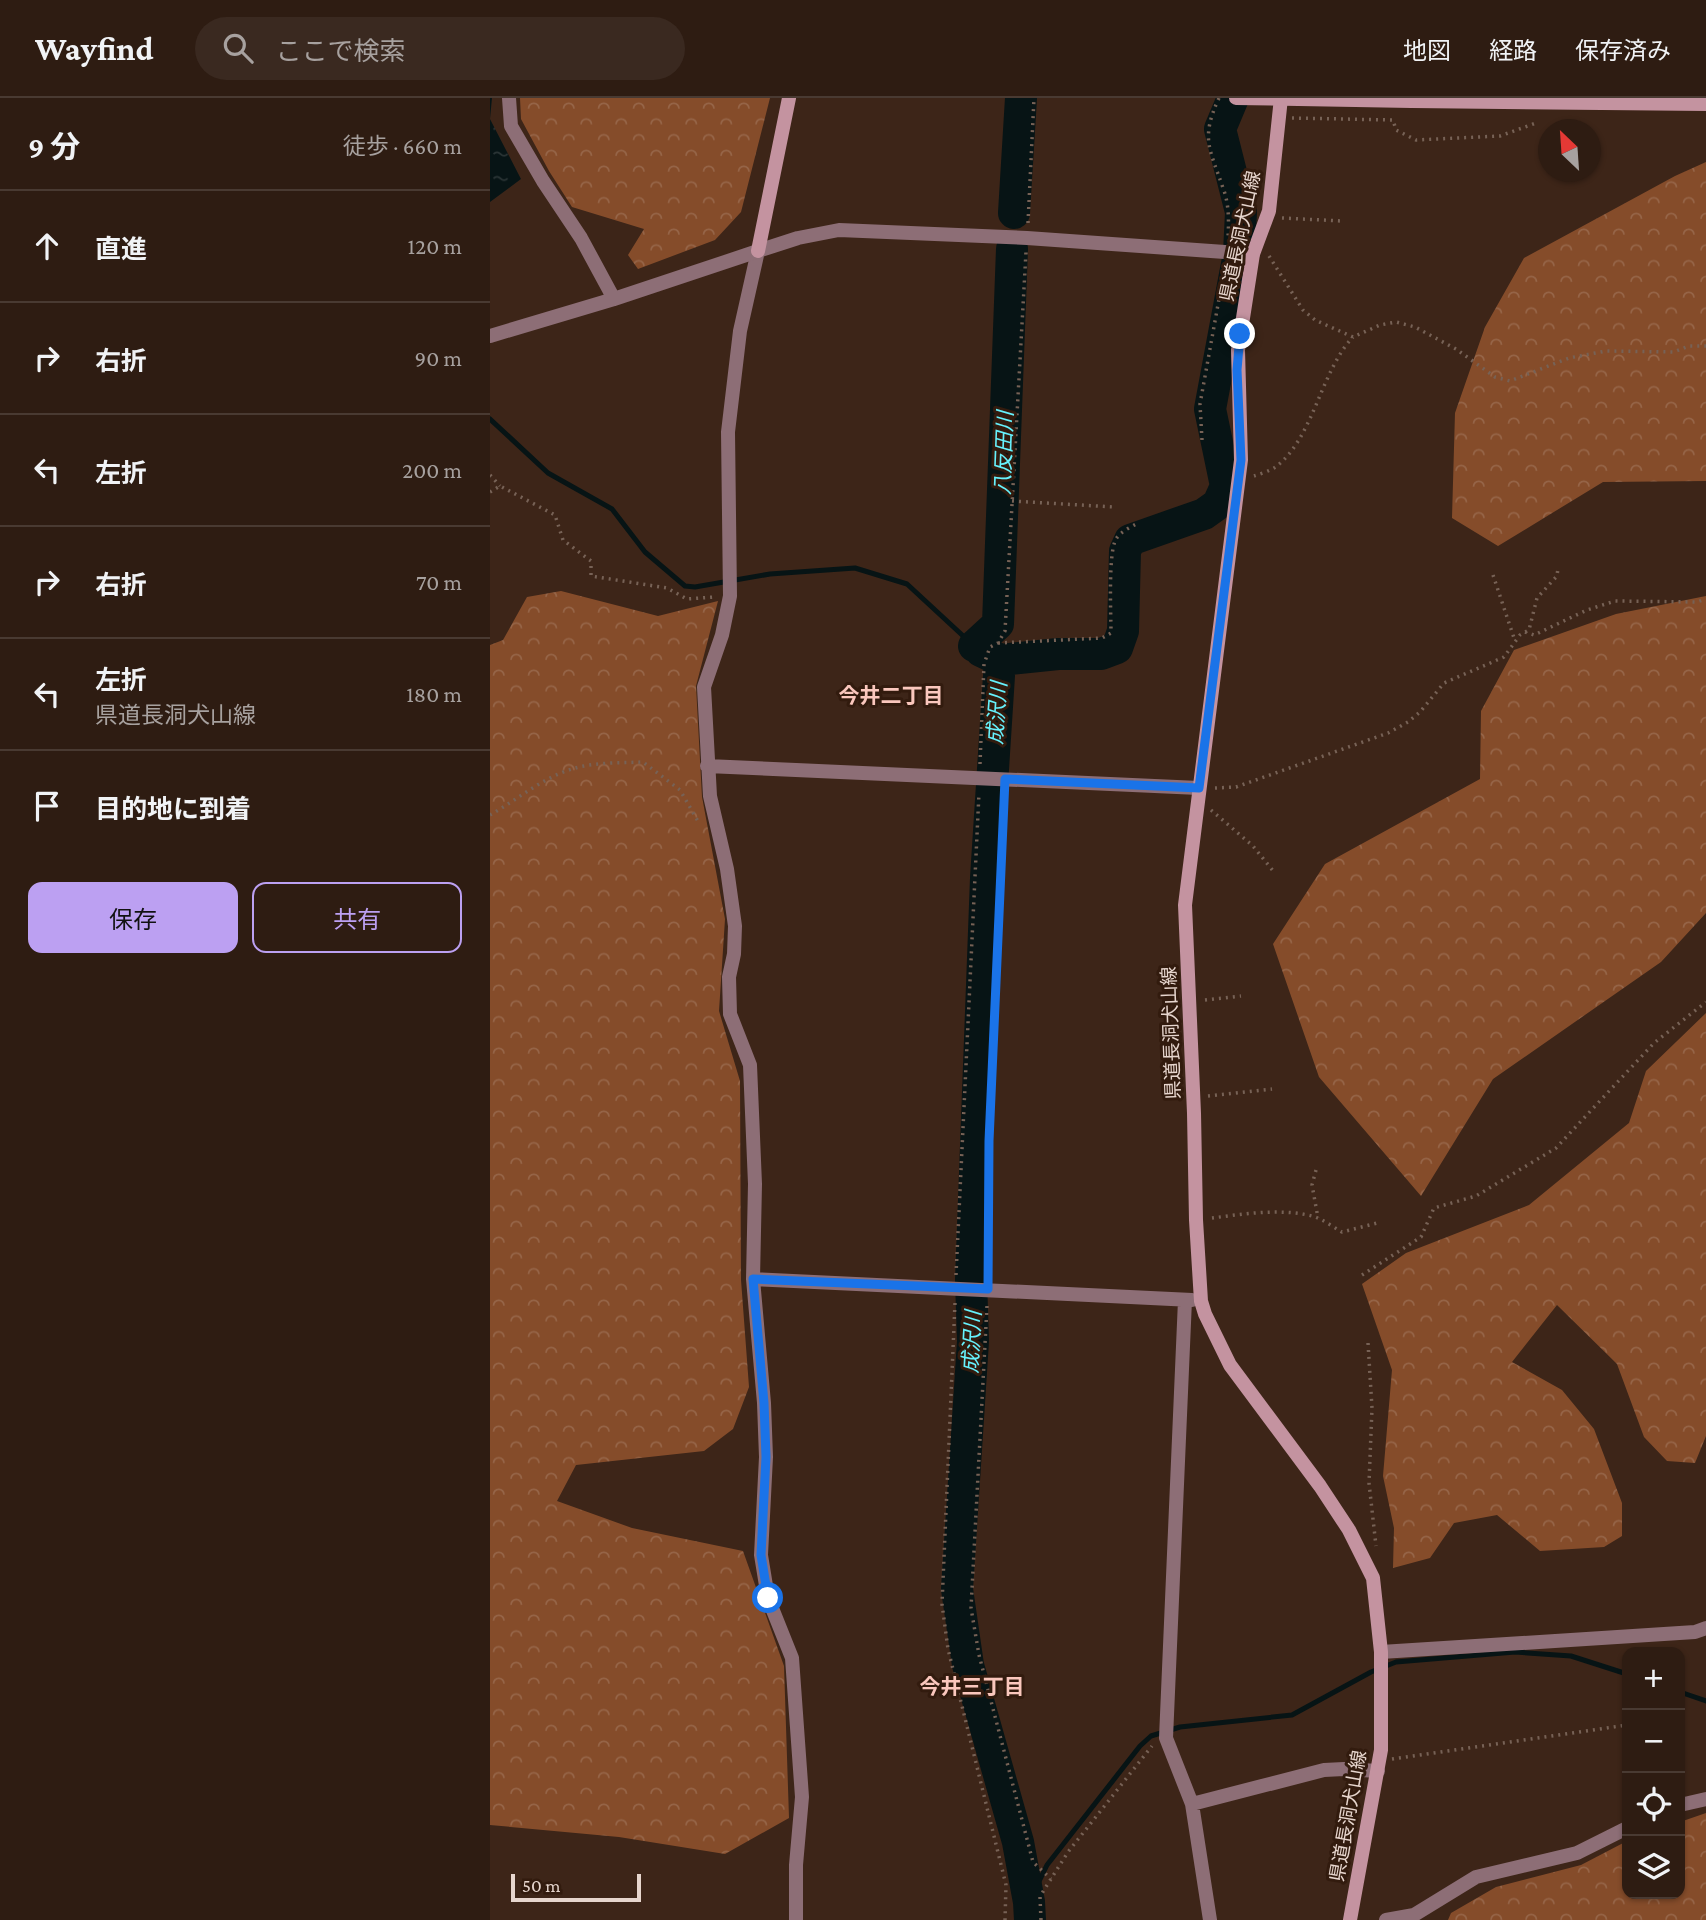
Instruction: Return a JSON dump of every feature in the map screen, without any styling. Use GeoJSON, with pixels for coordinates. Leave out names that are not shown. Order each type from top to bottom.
{"type":"FeatureCollection","features":[{"type":"Feature","properties":{"kind":"main road"},"geometry":{"type":"LineString","coordinates":[[758,251],[789,98]]}},
{"type":"Feature","properties":{"kind":"main road"},"geometry":{"type":"LineString","coordinates":[[1236,98],[1706,104]]}},
{"type":"Feature","properties":{"kind":"main road","name":"県道長洞犬山線"},"geometry":{"type":"LineString","coordinates":[[1281,98],[1266,218],[1253,254],[1238,350],[1241,451],[1238,483],[1185,905],[1196,1220],[1201,1301],[1230,1365],[1349,1530],[1373,1578],[1382,1675],[1379,1766],[1350,1920]]}},
{"type":"Feature","properties":{"kind":"street"},"geometry":{"type":"LineString","coordinates":[[509,98],[511,126],[542,181],[581,239],[614,299]]}},
{"type":"Feature","properties":{"kind":"street"},"geometry":{"type":"LineString","coordinates":[[490,336],[614,299],[797,238],[839,230],[1027,238],[1253,254]]}},
{"type":"Feature","properties":{"kind":"street"},"geometry":{"type":"LineString","coordinates":[[758,251],[740,331],[728,432],[730,596],[722,635],[704,687],[710,796],[727,869],[735,926],[734,954],[729,977],[730,1013],[750,1065],[755,1184],[753,1279],[766,1457],[761,1555],[768,1598],[792,1658],[802,1797],[796,1865],[796,1920]]}},
{"type":"Feature","properties":{"kind":"street"},"geometry":{"type":"LineString","coordinates":[[707,766],[1199,788]]}},
{"type":"Feature","properties":{"kind":"street"},"geometry":{"type":"LineString","coordinates":[[753,1279],[1201,1301]]}},
{"type":"Feature","properties":{"kind":"street"},"geometry":{"type":"LineString","coordinates":[[1185,1300],[1166,1737],[1192,1804],[1210,1920]]}},
{"type":"Feature","properties":{"kind":"street"},"geometry":{"type":"LineString","coordinates":[[1381,1652],[1695,1632],[1706,1628]]}},
{"type":"Feature","properties":{"kind":"street"},"geometry":{"type":"LineString","coordinates":[[1192,1804],[1324,1770],[1379,1766]]}},
{"type":"Feature","properties":{"kind":"street"},"geometry":{"type":"LineString","coordinates":[[1685,1804],[1706,1799]]}},
{"type":"Feature","properties":{"kind":"street"},"geometry":{"type":"LineString","coordinates":[[1386,1920],[1414,1915],[1476,1877],[1577,1853],[1622,1830]]}},
{"type":"Feature","properties":{"kind":"path"},"geometry":{"type":"LineString","coordinates":[[984,664],[990,648],[998,643],[1005,631],[1034,98]]}},
{"type":"Feature","properties":{"kind":"path"},"geometry":{"type":"LineString","coordinates":[[1202,440],[1200,404],[1227,251],[1227,204],[1207,141],[1209,117],[1219,98]]}},
{"type":"Feature","properties":{"kind":"path"},"geometry":{"type":"LineString","coordinates":[[1279,118],[1393,120],[1396,130],[1416,140],[1500,136],[1536,123]]}},
{"type":"Feature","properties":{"kind":"path"},"geometry":{"type":"LineString","coordinates":[[1266,218],[1342,221]]}},
{"type":"Feature","properties":{"kind":"path"},"geometry":{"type":"LineString","coordinates":[[1259,236],[1303,310],[1315,320],[1353,337]]}},
{"type":"Feature","properties":{"kind":"path"},"geometry":{"type":"LineString","coordinates":[[1238,483],[1275,467],[1298,442],[1340,351],[1353,337],[1380,325],[1396,322],[1415,327],[1456,349],[1494,377],[1510,381],[1569,358],[1606,351],[1674,352],[1689,346],[1706,346]]}},
{"type":"Feature","properties":{"kind":"path"},"geometry":{"type":"LineString","coordinates":[[490,475],[500,486],[555,515],[563,540],[591,561],[591,576],[667,588],[687,599],[730,596]]}},
{"type":"Feature","properties":{"kind":"path"},"geometry":{"type":"LineString","coordinates":[[490,492],[500,486]]}},
{"type":"Feature","properties":{"kind":"path"},"geometry":{"type":"LineString","coordinates":[[1012,501],[1114,507]]}},
{"type":"Feature","properties":{"kind":"path"},"geometry":{"type":"LineString","coordinates":[[998,643],[1102,638],[1111,633],[1111,569],[1116,540],[1128,528],[1138,523]]}},
{"type":"Feature","properties":{"kind":"path"},"geometry":{"type":"LineString","coordinates":[[1199,788],[1236,788],[1388,733],[1408,722],[1444,683],[1504,657],[1515,641],[1529,629],[1537,597],[1558,576],[1558,568]]}},
{"type":"Feature","properties":{"kind":"path"},"geometry":{"type":"LineString","coordinates":[[1493,575],[1515,641]]}},
{"type":"Feature","properties":{"kind":"path"},"geometry":{"type":"LineString","coordinates":[[1525,632],[1534,635],[1587,610],[1615,601],[1697,602],[1706,599]]}},
{"type":"Feature","properties":{"kind":"path"},"geometry":{"type":"LineString","coordinates":[[490,815],[570,769],[587,765],[643,762],[680,790],[701,826]]}},
{"type":"Feature","properties":{"kind":"path"},"geometry":{"type":"LineString","coordinates":[[998,779],[985,1289],[971,1608],[982,1668],[1035,1866],[1051,1878]]}},
{"type":"Feature","properties":{"kind":"path"},"geometry":{"type":"LineString","coordinates":[[1197,807],[1214,810],[1253,846],[1274,872]]}},
{"type":"Feature","properties":{"kind":"path"},"geometry":{"type":"LineString","coordinates":[[1189,1002],[1241,996]]}},
{"type":"Feature","properties":{"kind":"path"},"geometry":{"type":"LineString","coordinates":[[1362,1275],[1420,1237],[1434,1208],[1476,1196],[1556,1148],[1654,1044],[1706,1002]]}},
{"type":"Feature","properties":{"kind":"path"},"geometry":{"type":"LineString","coordinates":[[1193,1098],[1272,1089]]}},
{"type":"Feature","properties":{"kind":"path"},"geometry":{"type":"LineString","coordinates":[[1316,1170],[1312,1185],[1318,1219]]}},
{"type":"Feature","properties":{"kind":"path"},"geometry":{"type":"LineString","coordinates":[[1196,1220],[1259,1212],[1294,1213],[1318,1219],[1342,1232],[1381,1222]]}},
{"type":"Feature","properties":{"kind":"path"},"geometry":{"type":"LineString","coordinates":[[1368,1343],[1372,1408],[1369,1483],[1376,1567],[1373,1578]]}},
{"type":"Feature","properties":{"kind":"path"},"geometry":{"type":"LineString","coordinates":[[1379,1766],[1622,1726]]}},
{"type":"Feature","properties":{"kind":"path"},"geometry":{"type":"LineString","coordinates":[[1041,1920],[1040,1897],[1068,1852],[1146,1751],[1166,1737]]}},
{"type":"Feature","properties":{"kind":"green space"},"geometry":{"type":"Polygon","coordinates":[[[520,98],[770,98],[741,212],[715,240],[638,269],[628,255],[644,229],[572,207],[521,119],[520,98]]]}},
{"type":"Feature","properties":{"kind":"green space"},"geometry":{"type":"Polygon","coordinates":[[[1706,162],[1706,481],[1603,482],[1498,546],[1452,518],[1455,413],[1485,327],[1524,258],[1706,162]]]}},
{"type":"Feature","properties":{"kind":"green space"},"geometry":{"type":"Polygon","coordinates":[[[561,591],[658,616],[718,601],[696,686],[702,797],[725,919],[719,1011],[740,1081],[741,1280],[749,1387],[733,1429],[704,1451],[576,1465],[557,1501],[632,1528],[743,1551],[784,1666],[789,1818],[725,1854],[619,1837],[490,1825],[490,645],[503,640],[527,597],[561,591]]]}},
{"type":"Feature","properties":{"kind":"green space"},"geometry":{"type":"Polygon","coordinates":[[[1706,596],[1706,913],[1661,962],[1493,1079],[1421,1196],[1319,1077],[1273,944],[1325,864],[1480,779],[1481,711],[1514,650],[1616,614],[1706,596]]]}},
{"type":"Feature","properties":{"kind":"green space"},"geometry":{"type":"Polygon","coordinates":[[[1706,1013],[1706,1436],[1695,1463],[1667,1461],[1644,1437],[1617,1364],[1557,1305],[1512,1362],[1562,1390],[1594,1429],[1622,1503],[1622,1536],[1604,1547],[1540,1551],[1497,1515],[1454,1523],[1430,1558],[1393,1568],[1394,1528],[1383,1476],[1392,1370],[1362,1284],[1406,1253],[1529,1205],[1629,1123],[1646,1071],[1706,1013]]]}},
{"type":"Feature","properties":{"kind":"green space"},"geometry":{"type":"Polygon","coordinates":[[[1706,1813],[1706,1920],[1448,1920],[1451,1913],[1496,1887],[1581,1865],[1622,1844],[1622,1899],[1685,1899],[1685,1820],[1706,1813]]]}},
{"type":"Feature","properties":{"kind":"water"},"geometry":{"type":"Polygon","coordinates":[[[490,119],[521,179],[490,202],[490,119]]]}},
{"type":"Feature","properties":{"kind":"waterway","name":"八反田川"},"geometry":{"type":"LineString","coordinates":[[1014,213],[1021,98]]}},
{"type":"Feature","properties":{"kind":"waterway"},"geometry":{"type":"LineString","coordinates":[[981,651],[1000,660],[1058,654],[1101,654],[1117,648],[1123,631],[1125,551],[1130,540],[1204,514],[1218,504],[1226,486],[1210,409],[1239,253],[1241,212],[1220,129],[1233,98]]}},
{"type":"Feature","properties":{"kind":"waterway","name":"八反田川"},"geometry":{"type":"LineString","coordinates":[[974,646],[998,624],[1012,249]]}},
{"type":"Feature","properties":{"kind":"waterway"},"geometry":{"type":"LineString","coordinates":[[490,419],[548,473],[612,509],[645,552],[685,586],[695,587],[770,574],[855,568],[907,584],[974,646]]}},
{"type":"Feature","properties":{"kind":"waterway","name":"成沢川"},"geometry":{"type":"LineString","coordinates":[[974,646],[1000,660],[986,878],[971,1280],[973,1341],[957,1589],[968,1665],[1018,1842],[1030,1920]]}},
{"type":"Feature","properties":{"kind":"waterway"},"geometry":{"type":"LineString","coordinates":[[1029,1902],[1047,1865],[1140,1746],[1151,1736],[1180,1727],[1292,1715],[1371,1672],[1396,1662],[1515,1652],[1571,1656],[1622,1672]]}},
{"type":"Feature","properties":{"kind":"waterway"},"geometry":{"type":"LineString","coordinates":[[1685,1694],[1706,1701]]}},
{"type":"Feature","properties":{"kind":"district","name":"今井二丁目"},"geometry":{"type":"Point","coordinates":[891,696]}},
{"type":"Feature","properties":{"kind":"district","name":"今井三丁目"},"geometry":{"type":"Point","coordinates":[972,1687]}},
{"type":"Feature","properties":{"kind":"route"},"geometry":{"type":"LineString","coordinates":[[768,1598],[761,1555],[766,1457],[764,1403],[753,1279],[988,1289],[989,1141],[1005,779],[1199,788],[1241,460],[1237,370],[1240,334]]}}]}
